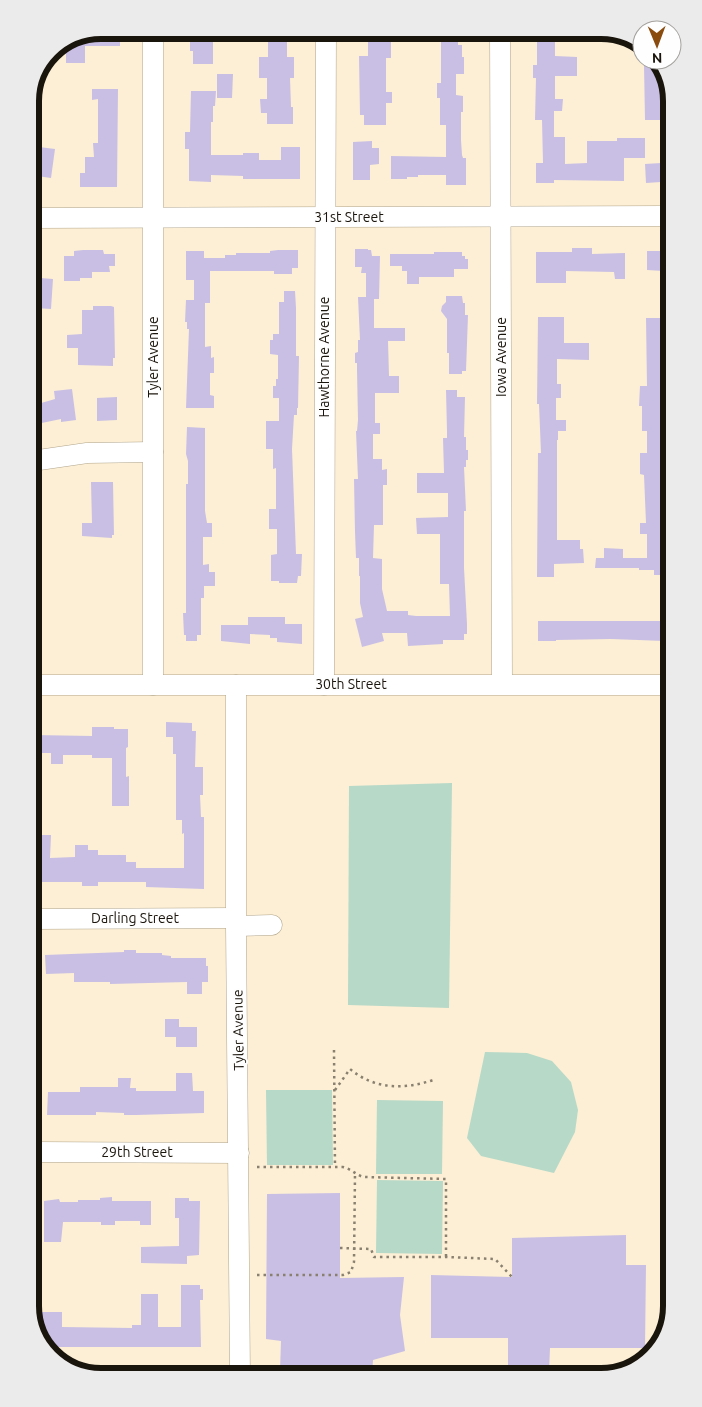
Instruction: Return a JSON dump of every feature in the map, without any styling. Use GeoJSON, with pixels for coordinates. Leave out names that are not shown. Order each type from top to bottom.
{"type":"FeatureCollection","features":[{"type":"Feature","properties":{"kind":"street","name":"Tyler Avenue"},"geometry":{"type":"LineString","coordinates":[[153,39],[153,685]]}},
{"type":"Feature","properties":{"kind":"street","name":"Hawthorne Avenue"},"geometry":{"type":"LineString","coordinates":[[324,684],[326,39]]}},
{"type":"Feature","properties":{"kind":"street","name":"Iowa Avenue"},"geometry":{"type":"LineString","coordinates":[[500,39],[502,684]]}},
{"type":"Feature","properties":{"kind":"street","name":"31st Street"},"geometry":{"type":"LineString","coordinates":[[39,218],[663,216]]}},
{"type":"Feature","properties":{"kind":"street"},"geometry":{"type":"LineString","coordinates":[[39,460],[87,453],[153,452]]}},
{"type":"Feature","properties":{"kind":"street","name":"30th Street"},"geometry":{"type":"LineString","coordinates":[[39,685],[663,685]]}},
{"type":"Feature","properties":{"kind":"street","name":"Tyler Avenue"},"geometry":{"type":"LineString","coordinates":[[236,685],[240,1368]]}},
{"type":"Feature","properties":{"kind":"street","name":"Darling Street"},"geometry":{"type":"LineString","coordinates":[[39,919],[236,922],[272,925]]}},
{"type":"Feature","properties":{"kind":"street","name":"29th Street"},"geometry":{"type":"LineString","coordinates":[[39,1152],[239,1152]]}},
{"type":"Feature","properties":{"kind":"path"},"geometry":{"type":"LineString","coordinates":[[334,1050],[335,1167]]}},
{"type":"Feature","properties":{"kind":"path"},"geometry":{"type":"LineString","coordinates":[[335,1090],[350,1069],[374,1082],[389,1086],[405,1087],[436,1079]]}},
{"type":"Feature","properties":{"kind":"path"},"geometry":{"type":"LineString","coordinates":[[257,1167],[335,1167],[352,1169],[355,1174],[354,1262],[351,1272],[343,1276],[257,1275]]}},
{"type":"Feature","properties":{"kind":"path"},"geometry":{"type":"LineString","coordinates":[[355,1174],[363,1177],[446,1179],[446,1257]]}},
{"type":"Feature","properties":{"kind":"path"},"geometry":{"type":"LineString","coordinates":[[340,1248],[371,1249],[374,1257],[495,1259],[512,1277]]}},
{"type":"Feature","properties":{"kind":"green space"},"geometry":{"type":"Polygon","coordinates":[[[452,783],[449,1008],[348,1005],[349,786],[452,783]]]}},
{"type":"Feature","properties":{"kind":"green space"},"geometry":{"type":"Polygon","coordinates":[[[485,1052],[527,1053],[552,1061],[571,1082],[578,1110],[575,1132],[554,1173],[481,1156],[467,1138],[485,1052]]]}},
{"type":"Feature","properties":{"kind":"green space"},"geometry":{"type":"Polygon","coordinates":[[[266,1090],[332,1090],[333,1165],[267,1165],[266,1090]]]}},
{"type":"Feature","properties":{"kind":"green space"},"geometry":{"type":"Polygon","coordinates":[[[377,1100],[443,1101],[442,1174],[376,1174],[377,1100]]]}},
{"type":"Feature","properties":{"kind":"green space"},"geometry":{"type":"Polygon","coordinates":[[[377,1180],[443,1181],[442,1254],[376,1253],[377,1180]]]}},
{"type":"Feature","properties":{"kind":"building"},"geometry":{"type":"Polygon","coordinates":[[[120,39],[120,46],[85,46],[85,63],[66,63],[66,50],[81,42],[120,39]]]}},
{"type":"Feature","properties":{"kind":"building"},"geometry":{"type":"Polygon","coordinates":[[[190,39],[213,39],[213,64],[193,64],[193,51],[190,51],[190,39]]]}},
{"type":"Feature","properties":{"kind":"building"},"geometry":{"type":"Polygon","coordinates":[[[268,39],[287,39],[287,57],[294,57],[294,78],[290,78],[293,124],[267,124],[267,113],[261,113],[260,99],[267,99],[267,78],[259,78],[259,57],[268,57],[268,39]]]}},
{"type":"Feature","properties":{"kind":"building"},"geometry":{"type":"Polygon","coordinates":[[[441,39],[458,39],[458,45],[462,45],[464,74],[456,74],[456,95],[463,96],[461,140],[462,155],[463,158],[466,158],[466,185],[446,185],[446,175],[418,175],[418,177],[407,177],[407,179],[391,179],[391,156],[446,157],[446,125],[440,125],[440,98],[437,98],[437,83],[441,83],[441,39]]]}},
{"type":"Feature","properties":{"kind":"building"},"geometry":{"type":"Polygon","coordinates":[[[537,39],[555,39],[555,56],[577,57],[577,76],[555,76],[555,99],[563,99],[562,111],[554,111],[554,137],[565,137],[565,164],[587,163],[587,141],[617,141],[617,138],[645,138],[645,158],[624,158],[624,181],[554,180],[554,183],[536,183],[536,163],[543,163],[542,120],[535,120],[536,78],[533,78],[533,65],[537,65],[537,39]]]}},
{"type":"Feature","properties":{"kind":"building"},"geometry":{"type":"Polygon","coordinates":[[[368,40],[391,40],[391,58],[386,58],[386,92],[392,92],[392,103],[386,103],[386,125],[364,125],[364,115],[360,115],[359,56],[368,56],[368,40]]]}},
{"type":"Feature","properties":{"kind":"building"},"geometry":{"type":"Polygon","coordinates":[[[644,70],[655,70],[658,77],[662,89],[663,120],[645,120],[644,70]]]}},
{"type":"Feature","properties":{"kind":"building"},"geometry":{"type":"Polygon","coordinates":[[[217,74],[233,74],[232,98],[217,98],[217,74]]]}},
{"type":"Feature","properties":{"kind":"building"},"geometry":{"type":"Polygon","coordinates":[[[92,89],[118,89],[117,187],[80,187],[80,173],[85,173],[85,157],[94,157],[93,143],[98,143],[98,99],[92,100],[92,89]]]}},
{"type":"Feature","properties":{"kind":"building"},"geometry":{"type":"Polygon","coordinates":[[[191,91],[216,91],[215,106],[213,106],[213,122],[211,122],[211,155],[259,153],[259,160],[281,160],[281,147],[300,147],[300,179],[243,179],[243,176],[211,175],[211,182],[189,181],[189,149],[185,149],[185,132],[190,132],[191,91]]]}},
{"type":"Feature","properties":{"kind":"building"},"geometry":{"type":"Polygon","coordinates":[[[372,141],[372,148],[379,148],[379,164],[370,165],[370,180],[353,180],[353,142],[372,141]]]}},
{"type":"Feature","properties":{"kind":"building"},"geometry":{"type":"Polygon","coordinates":[[[39,147],[55,149],[51,178],[39,176],[39,147]]]}},
{"type":"Feature","properties":{"kind":"building"},"geometry":{"type":"Polygon","coordinates":[[[661,163],[661,182],[646,183],[645,164],[661,163]]]}},
{"type":"Feature","properties":{"kind":"building"},"geometry":{"type":"Polygon","coordinates":[[[39,248],[41,248],[40,278],[53,279],[51,309],[39,308],[39,248]]]}},
{"type":"Feature","properties":{"kind":"building"},"geometry":{"type":"Polygon","coordinates":[[[572,248],[592,248],[592,254],[625,253],[625,279],[615,279],[614,272],[566,271],[566,283],[536,283],[536,252],[572,252],[572,248]]]}},
{"type":"Feature","properties":{"kind":"building"},"geometry":{"type":"Polygon","coordinates":[[[355,249],[368,249],[371,250],[372,256],[380,256],[379,299],[374,299],[374,328],[405,328],[405,341],[388,341],[389,376],[399,376],[399,393],[375,393],[375,423],[380,423],[380,434],[373,434],[373,459],[382,459],[382,470],[387,469],[387,485],[383,485],[383,525],[374,525],[373,558],[382,559],[382,589],[387,611],[408,611],[408,615],[416,616],[450,616],[449,584],[440,584],[440,534],[417,534],[416,518],[448,517],[448,493],[417,493],[417,473],[444,473],[443,438],[447,438],[446,390],[457,390],[457,397],[465,397],[464,437],[466,437],[466,450],[468,450],[468,460],[466,460],[466,467],[464,467],[466,511],[464,511],[464,568],[467,634],[464,634],[464,640],[443,640],[443,644],[408,646],[407,633],[382,633],[384,641],[362,647],[355,619],[363,617],[360,603],[359,558],[356,558],[355,532],[354,479],[358,479],[356,431],[358,420],[357,363],[355,363],[355,353],[358,352],[358,340],[360,340],[358,297],[366,297],[366,273],[361,273],[362,267],[355,267],[355,249]]]}},
{"type":"Feature","properties":{"kind":"building"},"geometry":{"type":"Polygon","coordinates":[[[103,250],[104,254],[115,254],[115,266],[109,266],[110,272],[92,272],[92,278],[80,278],[80,281],[64,281],[64,256],[74,256],[74,251],[103,250]]]}},
{"type":"Feature","properties":{"kind":"building"},"geometry":{"type":"Polygon","coordinates":[[[298,250],[298,268],[292,268],[292,274],[274,274],[274,271],[210,271],[210,303],[205,303],[205,347],[211,346],[211,358],[214,357],[214,373],[210,373],[210,395],[214,396],[214,408],[186,408],[189,329],[187,329],[187,322],[185,322],[186,300],[194,300],[194,280],[186,280],[186,251],[204,251],[204,258],[225,258],[225,255],[236,255],[236,253],[270,253],[270,251],[298,250]]]}},
{"type":"Feature","properties":{"kind":"building"},"geometry":{"type":"Polygon","coordinates":[[[647,251],[663,251],[663,271],[647,270],[647,251]]]}},
{"type":"Feature","properties":{"kind":"building"},"geometry":{"type":"Polygon","coordinates":[[[434,252],[462,252],[462,256],[468,259],[468,269],[454,269],[454,277],[419,277],[419,284],[407,284],[407,271],[402,271],[402,266],[390,266],[390,254],[434,254],[434,252]]]}},
{"type":"Feature","properties":{"kind":"building"},"geometry":{"type":"Polygon","coordinates":[[[284,291],[295,291],[296,356],[299,356],[298,408],[297,415],[294,415],[292,449],[296,554],[302,554],[301,576],[298,576],[297,583],[271,581],[271,555],[277,554],[277,529],[269,529],[269,509],[276,509],[276,468],[273,469],[273,449],[266,449],[266,421],[279,421],[279,398],[273,398],[273,386],[276,386],[276,379],[278,379],[278,355],[270,354],[270,340],[273,340],[273,334],[279,334],[279,302],[284,302],[284,291]]]}},
{"type":"Feature","properties":{"kind":"building"},"geometry":{"type":"Polygon","coordinates":[[[446,296],[462,296],[463,303],[465,303],[465,315],[468,315],[466,371],[462,371],[462,374],[449,374],[447,319],[441,311],[442,306],[446,302],[446,296]]]}},
{"type":"Feature","properties":{"kind":"building"},"geometry":{"type":"Polygon","coordinates":[[[93,306],[114,307],[115,358],[113,358],[113,366],[78,365],[78,348],[67,348],[67,335],[82,334],[82,310],[93,310],[93,306]]]}},
{"type":"Feature","properties":{"kind":"building"},"geometry":{"type":"Polygon","coordinates":[[[538,317],[564,317],[564,343],[589,343],[589,360],[557,359],[557,384],[561,384],[561,398],[556,398],[556,420],[566,420],[566,431],[558,431],[557,440],[557,540],[580,540],[580,549],[583,549],[584,563],[554,564],[554,577],[537,577],[538,453],[541,453],[539,404],[537,404],[538,317]]]}},
{"type":"Feature","properties":{"kind":"building"},"geometry":{"type":"Polygon","coordinates":[[[646,318],[663,318],[663,575],[654,575],[654,570],[639,570],[639,568],[595,568],[596,558],[604,558],[604,548],[623,549],[623,558],[647,558],[647,534],[640,534],[640,523],[646,523],[644,475],[640,474],[640,453],[647,453],[647,431],[642,431],[642,406],[639,406],[640,386],[647,386],[646,318]]]}},
{"type":"Feature","properties":{"kind":"building"},"geometry":{"type":"Polygon","coordinates":[[[72,389],[76,420],[61,422],[61,419],[39,424],[39,404],[55,399],[54,391],[72,389]]]}},
{"type":"Feature","properties":{"kind":"building"},"geometry":{"type":"Polygon","coordinates":[[[117,397],[117,420],[97,421],[97,398],[117,397]]]}},
{"type":"Feature","properties":{"kind":"building"},"geometry":{"type":"Polygon","coordinates":[[[187,427],[205,428],[205,511],[207,523],[212,523],[212,537],[203,537],[203,565],[209,564],[209,572],[215,572],[215,586],[204,586],[204,598],[201,598],[201,635],[197,635],[197,641],[186,641],[186,635],[184,635],[183,613],[186,613],[186,484],[188,484],[187,427]]]}},
{"type":"Feature","properties":{"kind":"building"},"geometry":{"type":"Polygon","coordinates":[[[91,482],[113,482],[114,535],[112,535],[112,538],[82,536],[82,523],[92,523],[91,482]]]}},
{"type":"Feature","properties":{"kind":"building"},"geometry":{"type":"Polygon","coordinates":[[[248,617],[285,617],[285,624],[302,624],[302,644],[277,642],[277,638],[270,638],[270,635],[250,634],[250,644],[221,641],[221,625],[248,625],[248,617]]]}},
{"type":"Feature","properties":{"kind":"building"},"geometry":{"type":"Polygon","coordinates":[[[538,621],[663,621],[663,641],[611,639],[538,641],[538,621]]]}},
{"type":"Feature","properties":{"kind":"building"},"geometry":{"type":"Polygon","coordinates":[[[166,722],[192,723],[192,731],[196,731],[195,767],[203,767],[203,795],[200,795],[201,817],[204,817],[204,889],[146,887],[146,882],[98,882],[98,886],[82,886],[82,882],[39,882],[40,835],[51,835],[50,858],[75,857],[75,845],[88,845],[88,850],[98,850],[98,855],[126,855],[126,862],[136,862],[136,868],[184,868],[182,820],[176,820],[176,754],[173,754],[173,737],[166,737],[166,722]]]}},
{"type":"Feature","properties":{"kind":"building"},"geometry":{"type":"Polygon","coordinates":[[[92,727],[128,729],[126,777],[129,776],[129,806],[112,806],[112,758],[92,758],[92,755],[63,755],[63,764],[51,764],[51,753],[39,753],[39,735],[92,736],[92,727]]]}},
{"type":"Feature","properties":{"kind":"building"},"geometry":{"type":"Polygon","coordinates":[[[124,950],[136,950],[136,953],[162,953],[162,955],[171,956],[171,958],[206,958],[208,982],[202,982],[202,994],[187,994],[187,982],[110,984],[110,982],[74,982],[74,973],[46,974],[45,955],[124,952],[124,950]]]}},
{"type":"Feature","properties":{"kind":"building"},"geometry":{"type":"Polygon","coordinates":[[[165,1019],[179,1019],[179,1027],[197,1027],[197,1047],[176,1047],[176,1037],[165,1037],[165,1019]]]}},
{"type":"Feature","properties":{"kind":"building"},"geometry":{"type":"Polygon","coordinates":[[[176,1073],[192,1073],[193,1091],[204,1091],[204,1113],[124,1115],[124,1113],[96,1112],[96,1115],[47,1115],[48,1092],[80,1092],[80,1087],[118,1087],[118,1078],[131,1078],[130,1088],[136,1088],[136,1091],[176,1091],[176,1073]]]}},
{"type":"Feature","properties":{"kind":"building"},"geometry":{"type":"Polygon","coordinates":[[[340,1193],[340,1278],[404,1277],[400,1315],[405,1351],[373,1360],[372,1368],[280,1368],[281,1341],[266,1339],[267,1194],[340,1193]]]}},
{"type":"Feature","properties":{"kind":"building"},"geometry":{"type":"Polygon","coordinates":[[[112,1197],[112,1201],[151,1201],[151,1225],[140,1225],[140,1221],[115,1221],[115,1225],[101,1225],[101,1222],[63,1222],[61,1242],[44,1242],[44,1201],[59,1199],[60,1202],[78,1202],[78,1200],[100,1200],[100,1198],[112,1197]]]}},
{"type":"Feature","properties":{"kind":"building"},"geometry":{"type":"Polygon","coordinates":[[[175,1198],[189,1198],[189,1201],[200,1201],[199,1255],[187,1256],[187,1264],[141,1263],[141,1247],[179,1246],[179,1218],[175,1218],[175,1198]]]}},
{"type":"Feature","properties":{"kind":"building"},"geometry":{"type":"Polygon","coordinates":[[[626,1235],[626,1265],[646,1265],[645,1348],[550,1348],[549,1368],[508,1368],[508,1338],[431,1338],[431,1275],[512,1277],[512,1238],[626,1235]]]}},
{"type":"Feature","properties":{"kind":"building"},"geometry":{"type":"Polygon","coordinates":[[[181,1285],[200,1285],[200,1289],[203,1289],[203,1300],[200,1300],[201,1347],[54,1347],[44,1330],[42,1323],[42,1312],[62,1312],[62,1327],[132,1328],[132,1325],[141,1325],[141,1294],[158,1294],[158,1327],[181,1327],[181,1285]]]}}]}
